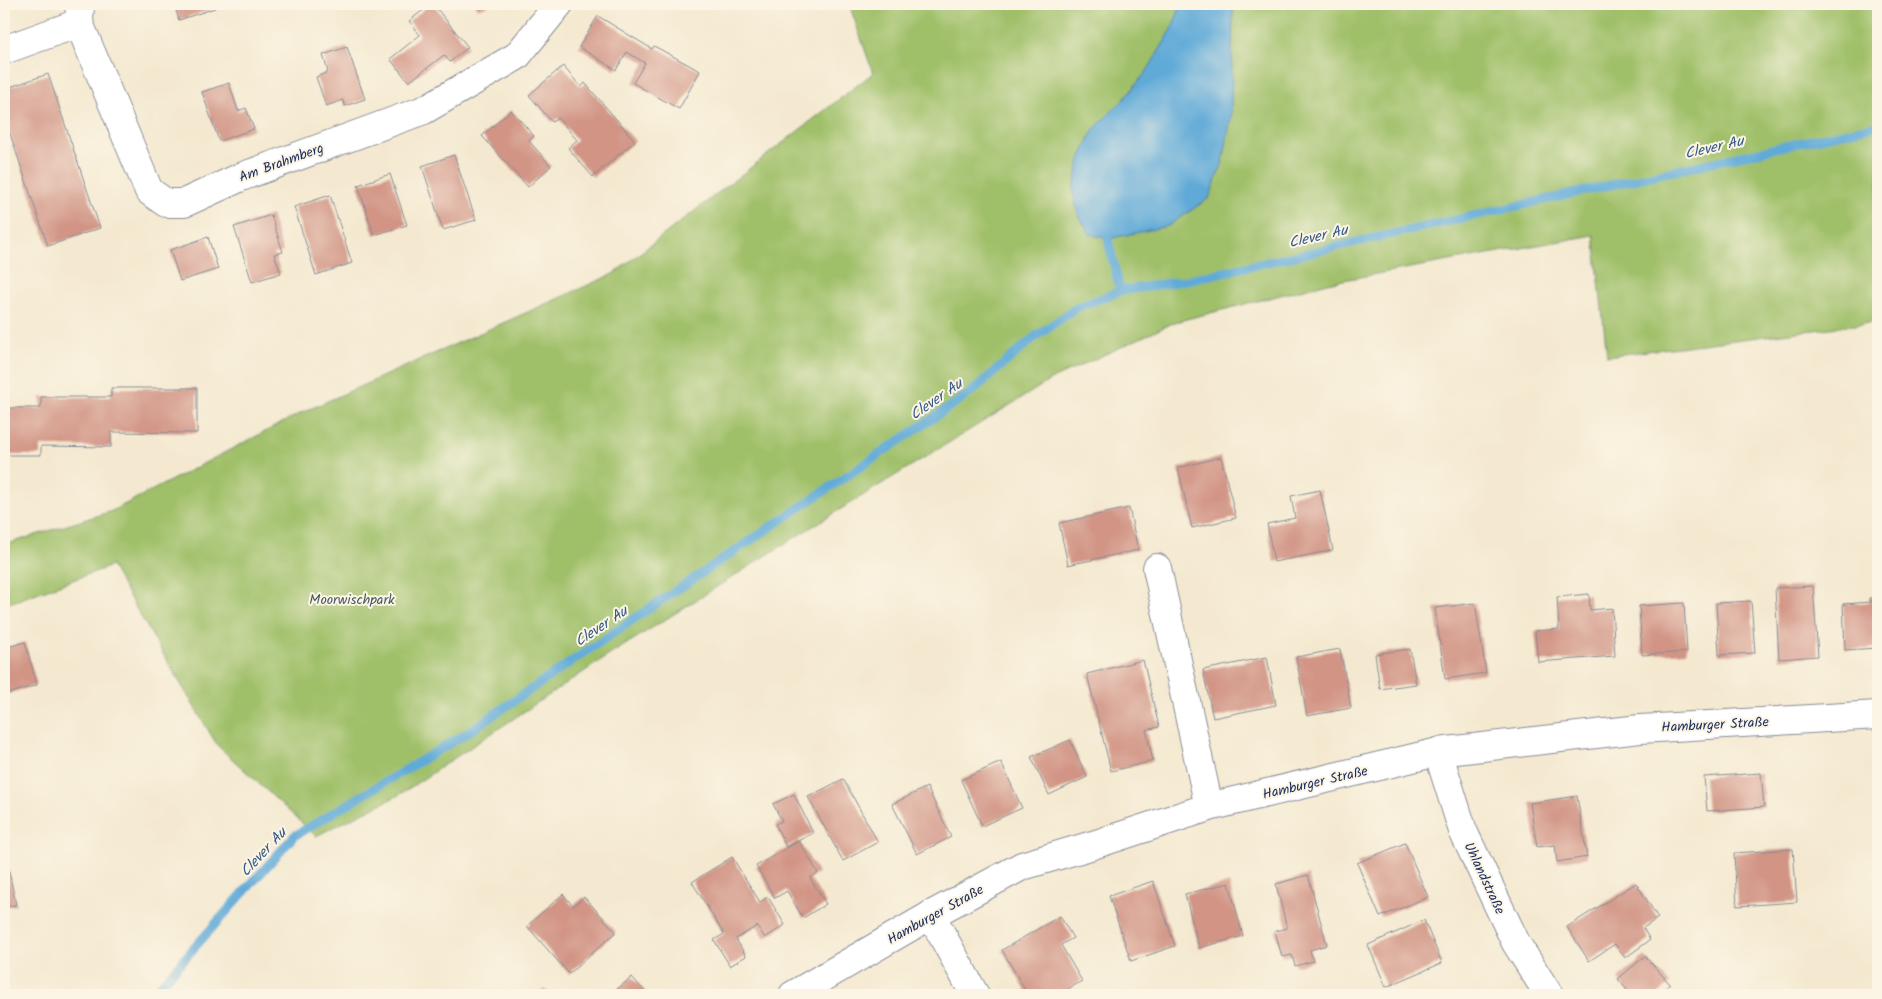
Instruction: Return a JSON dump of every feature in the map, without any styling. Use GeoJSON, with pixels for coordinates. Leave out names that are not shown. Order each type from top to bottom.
{"type":"FeatureCollection","features":[{"type":"Feature","properties":{"kind":"street","name":"Am Brahmberg"},"geometry":{"type":"LineString","coordinates":[[4,50],[80,13],[149,191],[166,203],[184,203],[241,177],[424,110],[517,56],[559,4]]}},
{"type":"Feature","properties":{"kind":"street"},"geometry":{"type":"LineString","coordinates":[[1157,568],[1209,807]]}},
{"type":"Feature","properties":{"kind":"street","name":"Hamburger Straße"},"geometry":{"type":"LineString","coordinates":[[793,995],[1022,866],[1209,807],[1438,752],[1640,729],[1878,714]]}},
{"type":"Feature","properties":{"kind":"street","name":"Uhlandstraße"},"geometry":{"type":"LineString","coordinates":[[1438,752],[1462,831],[1516,943],[1549,995]]}},
{"type":"Feature","properties":{"kind":"street"},"geometry":{"type":"LineString","coordinates":[[932,915],[975,995]]}},
{"type":"Feature","properties":{"kind":"green space","name":"Moorwischpark"},"geometry":{"type":"Polygon","coordinates":[[[849,4],[1878,4],[1878,322],[1607,356],[1594,235],[1332,282],[1175,322],[1054,378],[810,528],[606,657],[399,795],[316,836],[217,745],[111,566],[4,605],[4,545],[112,511],[303,412],[613,274],[873,73],[849,4]]]}},
{"type":"Feature","properties":{"kind":"water"},"geometry":{"type":"Polygon","coordinates":[[[1181,4],[1230,4],[1233,9],[1231,117],[1223,162],[1209,198],[1168,226],[1108,239],[1090,234],[1078,214],[1073,192],[1080,159],[1093,130],[1125,98],[1147,71],[1172,29],[1181,4]]]}},
{"type":"Feature","properties":{"kind":"building"},"geometry":{"type":"Polygon","coordinates":[[[174,4],[214,4],[215,8],[179,20],[174,4]]]}},
{"type":"Feature","properties":{"kind":"building"},"geometry":{"type":"Polygon","coordinates":[[[433,4],[468,47],[450,62],[444,55],[409,82],[390,59],[420,35],[409,21],[433,4]]]}},
{"type":"Feature","properties":{"kind":"building"},"geometry":{"type":"Polygon","coordinates":[[[476,4],[493,4],[477,9],[476,4]]]}},
{"type":"Feature","properties":{"kind":"building"},"geometry":{"type":"Polygon","coordinates":[[[598,16],[652,49],[654,46],[700,71],[679,109],[633,83],[645,63],[627,52],[616,70],[579,47],[598,16]]]}},
{"type":"Feature","properties":{"kind":"building"},"geometry":{"type":"Polygon","coordinates":[[[347,47],[365,99],[345,106],[343,100],[326,106],[316,77],[328,72],[323,55],[347,47]]]}},
{"type":"Feature","properties":{"kind":"building"},"geometry":{"type":"Polygon","coordinates":[[[563,66],[581,87],[585,83],[635,141],[593,177],[568,148],[577,140],[558,118],[552,122],[529,95],[563,66]]]}},
{"type":"Feature","properties":{"kind":"building"},"geometry":{"type":"Polygon","coordinates":[[[48,74],[100,228],[48,246],[4,116],[4,89],[48,74]]]}},
{"type":"Feature","properties":{"kind":"building"},"geometry":{"type":"Polygon","coordinates":[[[229,83],[238,111],[246,108],[254,129],[219,141],[202,92],[229,83]]]}},
{"type":"Feature","properties":{"kind":"building"},"geometry":{"type":"Polygon","coordinates":[[[511,110],[534,136],[529,141],[551,166],[528,187],[482,136],[511,110]]]}},
{"type":"Feature","properties":{"kind":"building"},"geometry":{"type":"Polygon","coordinates":[[[454,155],[476,220],[443,230],[422,166],[454,155]]]}},
{"type":"Feature","properties":{"kind":"building"},"geometry":{"type":"Polygon","coordinates":[[[390,174],[407,225],[374,235],[358,185],[390,174]]]}},
{"type":"Feature","properties":{"kind":"building"},"geometry":{"type":"Polygon","coordinates":[[[330,195],[352,263],[316,275],[294,207],[330,195]]]}},
{"type":"Feature","properties":{"kind":"building"},"geometry":{"type":"Polygon","coordinates":[[[271,215],[283,252],[274,254],[281,273],[252,282],[234,227],[271,215]]]}},
{"type":"Feature","properties":{"kind":"building"},"geometry":{"type":"Polygon","coordinates":[[[208,237],[218,269],[180,281],[170,250],[208,237]]]}},
{"type":"Feature","properties":{"kind":"building"},"geometry":{"type":"Polygon","coordinates":[[[111,388],[197,388],[197,433],[111,432],[111,447],[41,446],[41,455],[4,455],[4,408],[41,408],[41,397],[111,397],[111,388]]]}},
{"type":"Feature","properties":{"kind":"building"},"geometry":{"type":"Polygon","coordinates":[[[1221,457],[1236,518],[1192,528],[1178,468],[1221,457]]]}},
{"type":"Feature","properties":{"kind":"building"},"geometry":{"type":"Polygon","coordinates":[[[1320,490],[1333,550],[1274,562],[1267,524],[1295,518],[1291,496],[1320,490]]]}},
{"type":"Feature","properties":{"kind":"building"},"geometry":{"type":"Polygon","coordinates":[[[1129,508],[1138,550],[1068,565],[1059,523],[1129,508]]]}},
{"type":"Feature","properties":{"kind":"building"},"geometry":{"type":"Polygon","coordinates":[[[1813,586],[1818,656],[1779,659],[1775,588],[1813,586]]]}},
{"type":"Feature","properties":{"kind":"building"},"geometry":{"type":"Polygon","coordinates":[[[1589,594],[1590,610],[1612,608],[1615,656],[1538,662],[1535,631],[1559,629],[1557,597],[1589,594]]]}},
{"type":"Feature","properties":{"kind":"building"},"geometry":{"type":"Polygon","coordinates":[[[1878,597],[1878,648],[1845,650],[1843,604],[1870,602],[1869,598],[1878,597]]]}},
{"type":"Feature","properties":{"kind":"building"},"geometry":{"type":"Polygon","coordinates":[[[1751,601],[1755,653],[1719,655],[1716,603],[1751,601]]]}},
{"type":"Feature","properties":{"kind":"building"},"geometry":{"type":"Polygon","coordinates":[[[1475,603],[1486,673],[1445,679],[1435,608],[1475,603]]]}},
{"type":"Feature","properties":{"kind":"building"},"geometry":{"type":"Polygon","coordinates":[[[1684,603],[1687,652],[1642,655],[1639,606],[1684,603]]]}},
{"type":"Feature","properties":{"kind":"building"},"geometry":{"type":"Polygon","coordinates":[[[25,642],[37,685],[4,695],[4,648],[25,642]]]}},
{"type":"Feature","properties":{"kind":"building"},"geometry":{"type":"Polygon","coordinates":[[[1340,649],[1351,708],[1307,716],[1296,657],[1340,649]]]}},
{"type":"Feature","properties":{"kind":"building"},"geometry":{"type":"Polygon","coordinates":[[[1410,649],[1416,684],[1380,689],[1375,654],[1410,649]]]}},
{"type":"Feature","properties":{"kind":"building"},"geometry":{"type":"Polygon","coordinates":[[[1267,657],[1276,705],[1213,718],[1203,670],[1267,657]]]}},
{"type":"Feature","properties":{"kind":"building"},"geometry":{"type":"Polygon","coordinates":[[[1143,660],[1159,727],[1146,730],[1153,761],[1111,771],[1087,674],[1143,660]]]}},
{"type":"Feature","properties":{"kind":"building"},"geometry":{"type":"Polygon","coordinates":[[[1070,740],[1087,777],[1049,795],[1031,757],[1070,740]]]}},
{"type":"Feature","properties":{"kind":"building"},"geometry":{"type":"Polygon","coordinates":[[[1001,762],[1022,808],[982,826],[961,780],[1001,762]]]}},
{"type":"Feature","properties":{"kind":"building"},"geometry":{"type":"Polygon","coordinates":[[[1761,773],[1764,807],[1707,811],[1704,777],[1761,773]]]}},
{"type":"Feature","properties":{"kind":"building"},"geometry":{"type":"Polygon","coordinates":[[[843,779],[878,842],[843,861],[808,797],[843,779]]]}},
{"type":"Feature","properties":{"kind":"building"},"geometry":{"type":"Polygon","coordinates":[[[927,787],[951,837],[917,854],[892,804],[927,787]]]}},
{"type":"Feature","properties":{"kind":"building"},"geometry":{"type":"Polygon","coordinates":[[[794,794],[813,833],[786,847],[775,824],[782,821],[773,804],[794,794]]]}},
{"type":"Feature","properties":{"kind":"building"},"geometry":{"type":"Polygon","coordinates":[[[1577,796],[1587,857],[1557,862],[1555,845],[1537,847],[1530,803],[1577,796]]]}},
{"type":"Feature","properties":{"kind":"building"},"geometry":{"type":"Polygon","coordinates":[[[799,841],[818,873],[810,878],[826,904],[803,918],[787,891],[775,898],[756,866],[799,841]]]}},
{"type":"Feature","properties":{"kind":"building"},"geometry":{"type":"Polygon","coordinates":[[[1405,843],[1428,897],[1380,917],[1357,863],[1405,843]]]}},
{"type":"Feature","properties":{"kind":"building"},"geometry":{"type":"Polygon","coordinates":[[[4,847],[16,905],[4,907],[4,847]]]}},
{"type":"Feature","properties":{"kind":"building"},"geometry":{"type":"Polygon","coordinates":[[[1793,849],[1797,902],[1737,906],[1734,853],[1793,849]]]}},
{"type":"Feature","properties":{"kind":"building"},"geometry":{"type":"Polygon","coordinates":[[[732,857],[760,902],[768,897],[785,925],[765,938],[757,926],[736,939],[746,956],[730,966],[714,940],[724,934],[692,882],[732,857]]]}},
{"type":"Feature","properties":{"kind":"building"},"geometry":{"type":"Polygon","coordinates":[[[1308,875],[1327,945],[1310,950],[1313,961],[1295,966],[1292,955],[1282,957],[1275,931],[1287,928],[1276,884],[1308,875]]]}},
{"type":"Feature","properties":{"kind":"building"},"geometry":{"type":"Polygon","coordinates":[[[1153,881],[1175,946],[1131,961],[1109,896],[1153,881]]]}},
{"type":"Feature","properties":{"kind":"building"},"geometry":{"type":"Polygon","coordinates":[[[1229,883],[1243,936],[1199,948],[1185,894],[1229,883]]]}},
{"type":"Feature","properties":{"kind":"building"},"geometry":{"type":"Polygon","coordinates":[[[1636,883],[1658,918],[1643,928],[1650,940],[1625,958],[1615,944],[1589,961],[1567,927],[1636,883]]]}},
{"type":"Feature","properties":{"kind":"building"},"geometry":{"type":"Polygon","coordinates":[[[563,894],[573,906],[584,897],[616,932],[569,974],[527,926],[563,894]]]}},
{"type":"Feature","properties":{"kind":"building"},"geometry":{"type":"Polygon","coordinates":[[[1060,916],[1073,938],[1061,945],[1082,981],[1057,995],[1028,995],[1002,950],[1060,916]]]}},
{"type":"Feature","properties":{"kind":"building"},"geometry":{"type":"Polygon","coordinates":[[[1424,920],[1442,963],[1386,987],[1368,945],[1424,920]]]}},
{"type":"Feature","properties":{"kind":"building"},"geometry":{"type":"Polygon","coordinates":[[[1645,956],[1670,984],[1657,995],[1631,995],[1618,979],[1645,956]]]}},
{"type":"Feature","properties":{"kind":"building"},"geometry":{"type":"Polygon","coordinates":[[[632,977],[648,995],[610,995],[632,977]]]}},
{"type":"Feature","properties":{"kind":"building"},"geometry":{"type":"Polygon","coordinates":[[[544,989],[550,995],[538,995],[544,989]]]}},
{"type":"Feature","properties":{"kind":"waterway","name":"Clever Au"},"geometry":{"type":"LineString","coordinates":[[152,995],[294,836],[464,735],[969,394],[1036,336],[1076,308],[1120,291],[1188,280],[1878,125]]}},
{"type":"Feature","properties":{"kind":"waterway"},"geometry":{"type":"LineString","coordinates":[[1108,239],[1120,291]]}}]}
